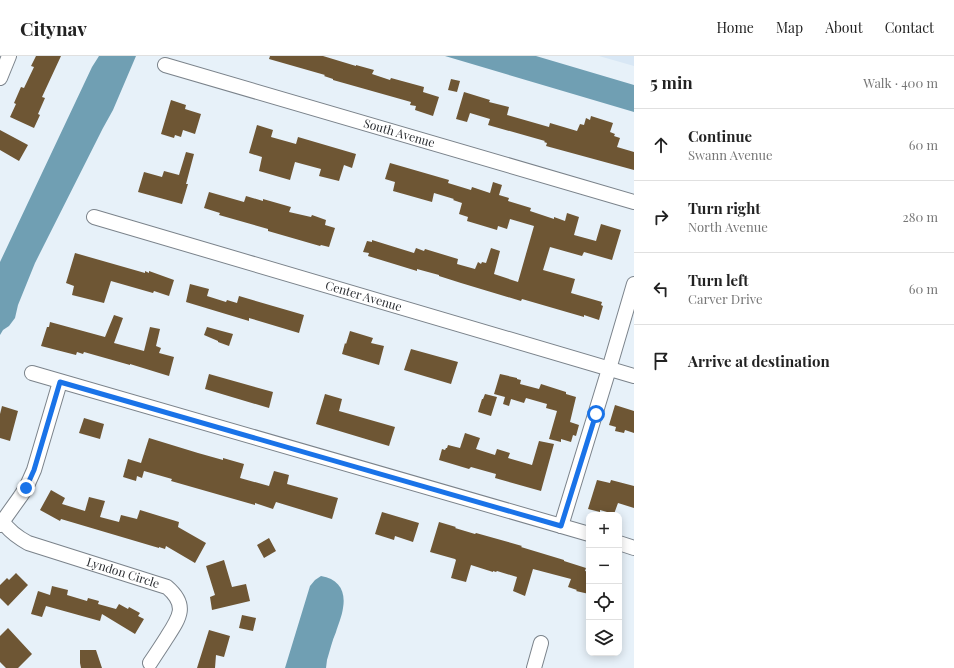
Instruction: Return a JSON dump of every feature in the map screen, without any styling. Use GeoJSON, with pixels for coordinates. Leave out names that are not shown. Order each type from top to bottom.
{"type":"FeatureCollection","features":[{"type":"Feature","properties":{"kind":"street"},"geometry":{"type":"LineString","coordinates":[[0,78],[9,56]]}},
{"type":"Feature","properties":{"kind":"street","name":"South Avenue"},"geometry":{"type":"LineString","coordinates":[[165,65],[634,202]]}},
{"type":"Feature","properties":{"kind":"street","name":"Center Avenue"},"geometry":{"type":"LineString","coordinates":[[94,217],[634,376]]}},
{"type":"Feature","properties":{"kind":"street"},"geometry":{"type":"LineString","coordinates":[[561,526],[634,284]]}},
{"type":"Feature","properties":{"kind":"street"},"geometry":{"type":"LineString","coordinates":[[32,373],[586,533]]}},
{"type":"Feature","properties":{"kind":"street"},"geometry":{"type":"LineString","coordinates":[[1,523],[23,492],[34,470],[60,382]]}},
{"type":"Feature","properties":{"kind":"street","name":"Lyndon Circle"},"geometry":{"type":"LineString","coordinates":[[1,523],[16,537],[28,543],[167,588],[174,593],[178,601],[180,612],[178,620],[150,663]]}},
{"type":"Feature","properties":{"kind":"street"},"geometry":{"type":"LineString","coordinates":[[622,544],[634,548]]}},
{"type":"Feature","properties":{"kind":"street"},"geometry":{"type":"LineString","coordinates":[[534,668],[541,643]]}},
{"type":"Feature","properties":{"kind":"shaded area"},"geometry":{"type":"Polygon","coordinates":[[[599,56],[634,56],[634,66],[599,56]]]}},
{"type":"Feature","properties":{"kind":"water"},"geometry":{"type":"Polygon","coordinates":[[[99,56],[136,56],[113,110],[35,263],[18,305],[15,318],[0,335],[0,262],[92,67],[99,56]]]}},
{"type":"Feature","properties":{"kind":"water"},"geometry":{"type":"Polygon","coordinates":[[[445,56],[536,56],[634,85],[634,112],[445,56]]]}},
{"type":"Feature","properties":{"kind":"water"},"geometry":{"type":"Polygon","coordinates":[[[321,576],[337,583],[342,591],[344,602],[342,614],[331,646],[326,668],[285,668],[310,586],[321,576]]]}},
{"type":"Feature","properties":{"kind":"building"},"geometry":{"type":"Polygon","coordinates":[[[36,56],[61,56],[42,97],[45,98],[34,128],[10,117],[21,87],[24,88],[34,67],[31,66],[36,56]]]}},
{"type":"Feature","properties":{"kind":"building"},"geometry":{"type":"Polygon","coordinates":[[[270,56],[323,56],[374,70],[372,74],[390,80],[391,78],[424,87],[423,92],[439,97],[433,116],[415,110],[416,106],[410,105],[411,102],[333,80],[324,76],[325,75],[269,59],[270,56]]]}},
{"type":"Feature","properties":{"kind":"building"},"geometry":{"type":"Polygon","coordinates":[[[451,79],[460,81],[457,92],[448,90],[451,79]]]}},
{"type":"Feature","properties":{"kind":"building"},"geometry":{"type":"Polygon","coordinates":[[[464,92],[490,100],[489,102],[509,107],[507,115],[549,127],[550,123],[577,131],[580,124],[584,125],[586,118],[590,120],[591,116],[613,123],[610,132],[615,134],[614,136],[620,138],[617,147],[634,152],[634,170],[546,146],[547,143],[544,142],[545,141],[488,125],[490,119],[470,113],[467,122],[456,119],[464,92]]]}},
{"type":"Feature","properties":{"kind":"building"},"geometry":{"type":"Polygon","coordinates":[[[171,100],[186,105],[185,109],[201,114],[195,134],[183,130],[181,137],[175,135],[174,138],[161,134],[171,100]]]}},
{"type":"Feature","properties":{"kind":"building"},"geometry":{"type":"Polygon","coordinates":[[[257,125],[273,130],[271,137],[296,144],[298,137],[356,154],[352,168],[344,165],[339,181],[319,176],[321,169],[295,162],[290,180],[259,171],[262,157],[249,153],[257,125]]]}},
{"type":"Feature","properties":{"kind":"building"},"geometry":{"type":"Polygon","coordinates":[[[0,130],[28,145],[19,161],[0,150],[0,130]]]}},
{"type":"Feature","properties":{"kind":"building"},"geometry":{"type":"Polygon","coordinates":[[[186,152],[194,154],[182,204],[138,192],[144,172],[162,177],[164,171],[179,175],[186,152]]]}},
{"type":"Feature","properties":{"kind":"building"},"geometry":{"type":"Polygon","coordinates":[[[390,163],[449,180],[448,183],[471,190],[472,187],[490,193],[493,182],[502,185],[499,195],[509,198],[508,201],[531,208],[530,211],[565,221],[567,213],[579,217],[574,235],[596,241],[601,224],[621,230],[612,260],[584,252],[582,256],[550,247],[543,270],[575,279],[571,293],[602,302],[601,305],[603,306],[599,320],[522,299],[521,301],[439,275],[417,269],[417,271],[368,256],[369,253],[363,252],[367,241],[372,242],[372,240],[414,253],[416,248],[424,251],[425,249],[458,259],[457,264],[475,269],[478,262],[481,264],[482,262],[486,263],[491,248],[500,251],[494,274],[518,282],[534,226],[510,219],[507,229],[498,226],[497,230],[467,221],[468,217],[459,214],[462,203],[453,200],[454,199],[434,193],[432,202],[393,191],[395,182],[385,179],[390,163]]]}},
{"type":"Feature","properties":{"kind":"building"},"geometry":{"type":"Polygon","coordinates":[[[209,192],[244,202],[246,196],[263,201],[263,199],[291,207],[289,212],[311,217],[312,215],[326,220],[325,225],[335,228],[329,247],[320,246],[268,231],[268,229],[219,215],[220,213],[204,208],[209,192]]]}},
{"type":"Feature","properties":{"kind":"building"},"geometry":{"type":"Polygon","coordinates":[[[75,253],[145,273],[145,271],[149,273],[149,271],[174,280],[169,296],[111,281],[104,303],[72,295],[74,286],[66,283],[75,253]]]}},
{"type":"Feature","properties":{"kind":"building"},"geometry":{"type":"Polygon","coordinates":[[[190,284],[209,289],[207,296],[226,302],[227,300],[237,303],[239,296],[304,315],[299,333],[249,318],[249,321],[186,302],[190,284]]]}},
{"type":"Feature","properties":{"kind":"building"},"geometry":{"type":"Polygon","coordinates":[[[114,315],[123,318],[114,343],[144,351],[150,327],[160,329],[156,346],[161,348],[159,353],[174,357],[169,376],[84,352],[83,354],[77,352],[76,355],[41,346],[50,322],[105,337],[114,315]]]}},
{"type":"Feature","properties":{"kind":"building"},"geometry":{"type":"Polygon","coordinates":[[[207,327],[233,334],[229,346],[204,335],[207,327]]]}},
{"type":"Feature","properties":{"kind":"building"},"geometry":{"type":"Polygon","coordinates":[[[350,331],[373,338],[371,343],[384,346],[379,365],[342,354],[350,331]]]}},
{"type":"Feature","properties":{"kind":"building"},"geometry":{"type":"Polygon","coordinates":[[[411,349],[458,362],[451,384],[404,370],[411,349]]]}},
{"type":"Feature","properties":{"kind":"building"},"geometry":{"type":"Polygon","coordinates":[[[209,374],[273,392],[269,408],[205,389],[209,374]]]}},
{"type":"Feature","properties":{"kind":"building"},"geometry":{"type":"Polygon","coordinates":[[[500,374],[521,380],[520,384],[539,389],[541,384],[566,392],[566,394],[576,397],[570,422],[579,425],[576,436],[573,435],[571,442],[561,439],[561,442],[549,439],[557,411],[546,408],[547,404],[526,398],[524,403],[511,399],[509,406],[503,404],[505,397],[494,394],[500,374]]]}},
{"type":"Feature","properties":{"kind":"building"},"geometry":{"type":"Polygon","coordinates":[[[325,394],[342,399],[339,411],[395,427],[389,446],[316,424],[325,394]]]}},
{"type":"Feature","properties":{"kind":"building"},"geometry":{"type":"Polygon","coordinates":[[[485,394],[497,397],[491,416],[478,412],[485,394]]]}},
{"type":"Feature","properties":{"kind":"building"},"geometry":{"type":"Polygon","coordinates":[[[615,405],[634,411],[634,433],[625,430],[624,433],[615,431],[616,427],[609,425],[615,405]]]}},
{"type":"Feature","properties":{"kind":"building"},"geometry":{"type":"Polygon","coordinates":[[[2,406],[18,411],[10,441],[0,438],[0,414],[2,406]]]}},
{"type":"Feature","properties":{"kind":"building"},"geometry":{"type":"Polygon","coordinates":[[[84,418],[104,424],[100,439],[79,433],[84,418]]]}},
{"type":"Feature","properties":{"kind":"building"},"geometry":{"type":"Polygon","coordinates":[[[465,433],[480,438],[476,449],[495,455],[497,449],[510,453],[508,458],[532,465],[539,441],[554,444],[541,491],[495,478],[496,474],[471,467],[469,469],[439,460],[442,449],[445,450],[448,445],[460,448],[465,433]]]}},
{"type":"Feature","properties":{"kind":"building"},"geometry":{"type":"Polygon","coordinates":[[[149,438],[223,460],[223,458],[244,464],[240,478],[269,486],[274,471],[289,475],[287,484],[338,498],[332,519],[276,502],[273,509],[255,503],[255,505],[171,481],[172,479],[144,471],[142,478],[137,476],[136,481],[123,477],[128,459],[141,463],[149,438]]]}},
{"type":"Feature","properties":{"kind":"building"},"geometry":{"type":"Polygon","coordinates":[[[597,480],[610,483],[611,480],[634,486],[634,508],[618,503],[615,512],[600,510],[600,512],[588,509],[597,480]]]}},
{"type":"Feature","properties":{"kind":"building"},"geometry":{"type":"Polygon","coordinates":[[[51,490],[65,498],[62,504],[85,511],[89,497],[105,501],[100,517],[119,522],[121,515],[137,519],[140,510],[179,522],[178,527],[206,543],[195,563],[166,546],[165,549],[159,548],[61,519],[60,521],[40,510],[51,490]]]}},
{"type":"Feature","properties":{"kind":"building"},"geometry":{"type":"Polygon","coordinates":[[[382,512],[419,523],[413,542],[395,536],[394,540],[375,534],[382,512]]]}},
{"type":"Feature","properties":{"kind":"building"},"geometry":{"type":"Polygon","coordinates":[[[439,522],[475,534],[476,533],[522,546],[521,547],[586,568],[586,593],[568,587],[571,579],[533,569],[525,596],[513,591],[517,577],[497,571],[493,572],[471,565],[466,582],[451,578],[455,559],[430,552],[439,522]]]}},
{"type":"Feature","properties":{"kind":"building"},"geometry":{"type":"Polygon","coordinates":[[[269,538],[276,551],[264,558],[257,545],[269,538]]]}},
{"type":"Feature","properties":{"kind":"building"},"geometry":{"type":"Polygon","coordinates":[[[224,560],[232,587],[246,584],[250,601],[212,610],[210,597],[215,595],[206,566],[224,560]]]}},
{"type":"Feature","properties":{"kind":"building"},"geometry":{"type":"Polygon","coordinates":[[[16,573],[28,585],[8,606],[0,598],[0,585],[7,578],[9,580],[16,573]]]}},
{"type":"Feature","properties":{"kind":"building"},"geometry":{"type":"Polygon","coordinates":[[[52,586],[68,590],[67,595],[87,601],[88,598],[99,601],[98,604],[116,609],[119,604],[128,609],[129,607],[140,613],[138,616],[144,619],[135,634],[102,614],[100,621],[46,606],[42,617],[31,614],[38,591],[50,595],[52,586]]]}},
{"type":"Feature","properties":{"kind":"building"},"geometry":{"type":"Polygon","coordinates":[[[242,615],[256,618],[253,631],[239,628],[242,615]]]}},
{"type":"Feature","properties":{"kind":"building"},"geometry":{"type":"Polygon","coordinates":[[[8,628],[32,654],[18,668],[6,668],[0,662],[0,636],[8,628]]]}},
{"type":"Feature","properties":{"kind":"building"},"geometry":{"type":"Polygon","coordinates":[[[209,630],[230,636],[224,657],[216,655],[215,668],[197,668],[209,630]]]}},
{"type":"Feature","properties":{"kind":"building"},"geometry":{"type":"Polygon","coordinates":[[[80,650],[96,650],[102,668],[81,668],[80,650]]]}},
{"type":"Feature","properties":{"kind":"route"},"geometry":{"type":"LineString","coordinates":[[26,488],[34,470],[60,382],[561,526],[596,414]]}}]}
